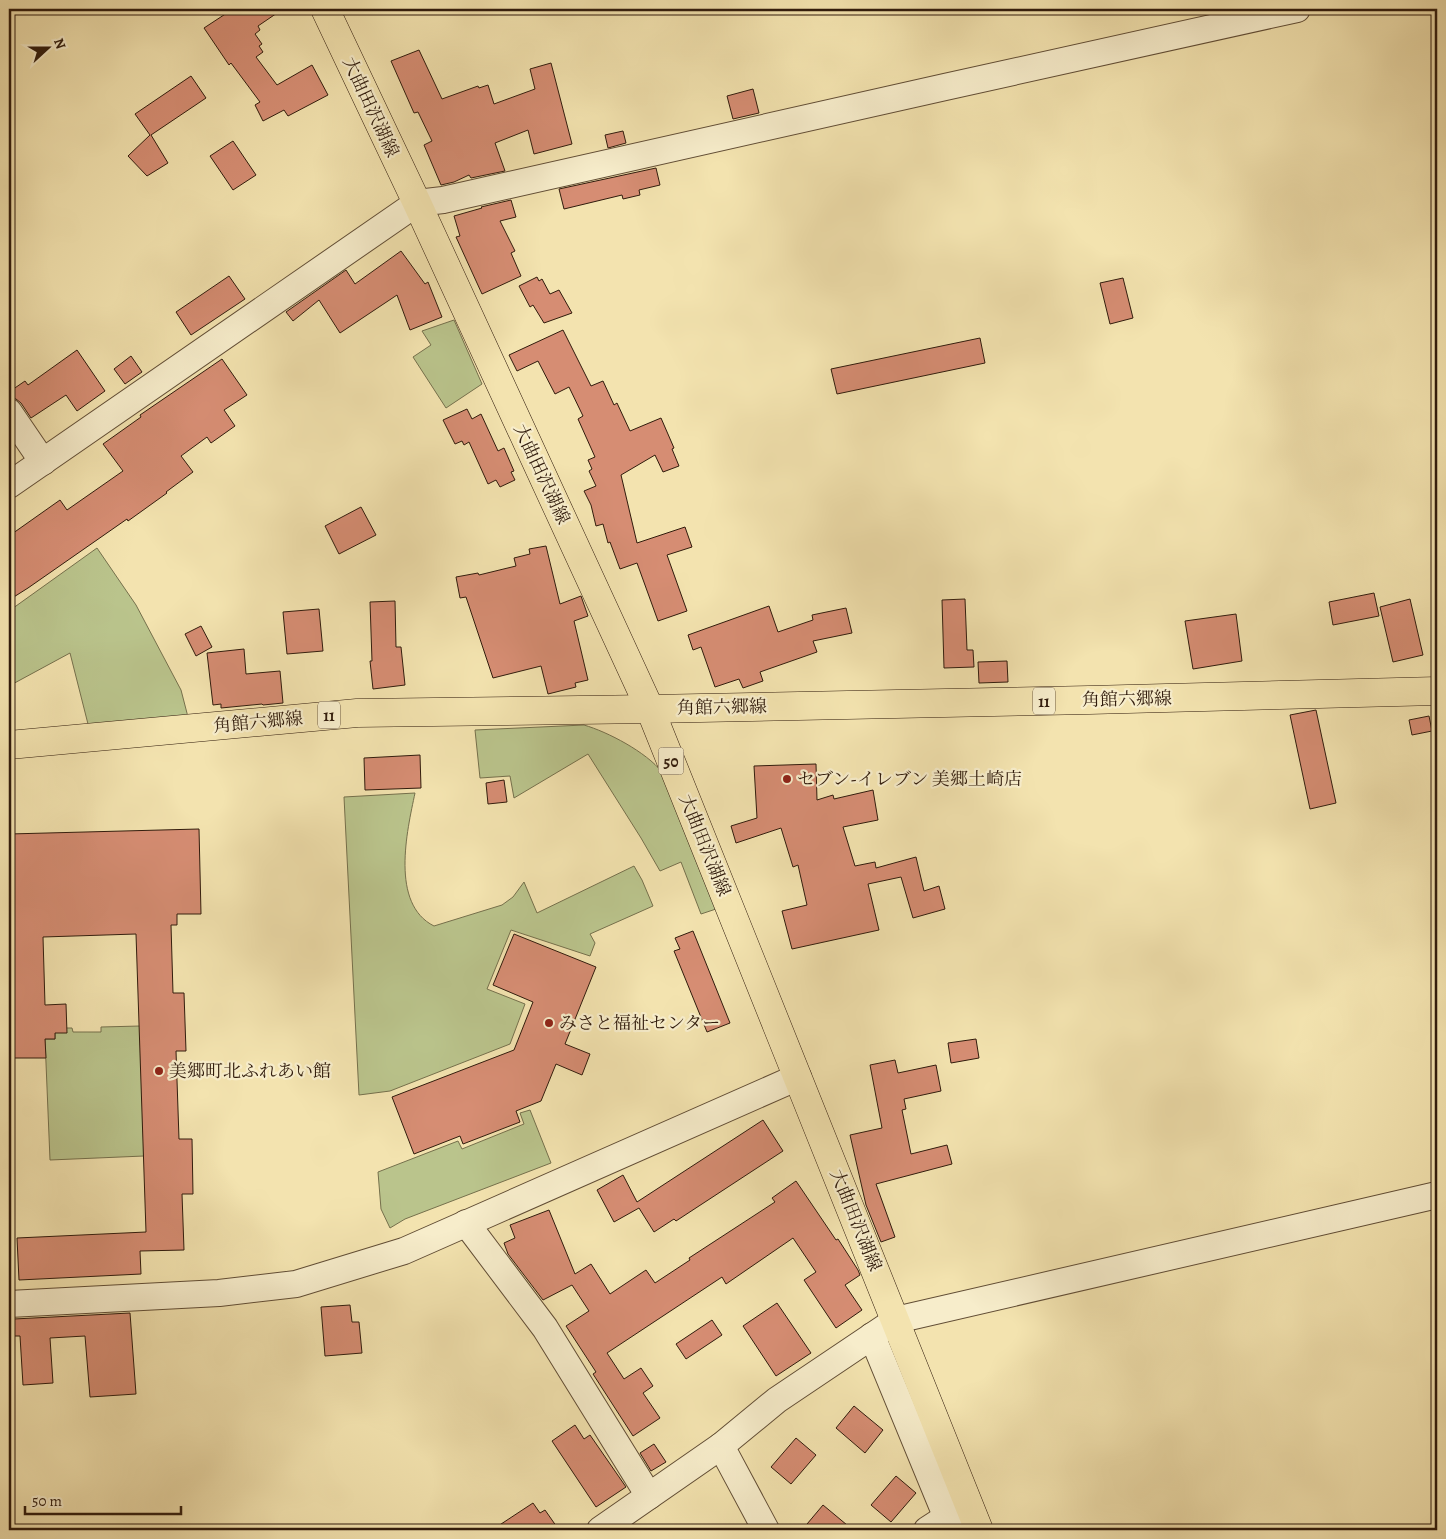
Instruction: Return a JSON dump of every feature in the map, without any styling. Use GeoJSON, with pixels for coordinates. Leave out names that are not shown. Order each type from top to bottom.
{"type":"FeatureCollection","features":[{"type":"Feature","properties":{"kind":"main road","name":"大曲田沢湖線"},"geometry":{"type":"LineString","coordinates":[[325,9],[417,203],[650,709],[979,1530]]}},
{"type":"Feature","properties":{"kind":"main road","name":"角館六郷線"},"geometry":{"type":"LineString","coordinates":[[9,745],[357,713],[650,709],[1437,691]]}},
{"type":"Feature","properties":{"kind":"street"},"geometry":{"type":"LineString","coordinates":[[9,486],[417,203],[443,200],[945,86],[1297,9]]}},
{"type":"Feature","properties":{"kind":"street"},"geometry":{"type":"LineString","coordinates":[[9,412],[43,462]]}},
{"type":"Feature","properties":{"kind":"street"},"geometry":{"type":"LineString","coordinates":[[9,1304],[219,1293],[296,1284],[404,1251],[798,1077]]}},
{"type":"Feature","properties":{"kind":"street"},"geometry":{"type":"LineString","coordinates":[[600,1530],[721,1446],[778,1400],[896,1320],[1437,1196]]}},
{"type":"Feature","properties":{"kind":"street"},"geometry":{"type":"LineString","coordinates":[[466,1224],[545,1328],[649,1496]]}},
{"type":"Feature","properties":{"kind":"street"},"geometry":{"type":"LineString","coordinates":[[872,1336],[942,1526]]}},
{"type":"Feature","properties":{"kind":"street"},"geometry":{"type":"LineString","coordinates":[[721,1446],[766,1530]]}},
{"type":"Feature","properties":{"kind":"green space"},"geometry":{"type":"Polygon","coordinates":[[[454,320],[482,384],[446,408],[413,357],[431,345],[422,331],[454,320]]]}},
{"type":"Feature","properties":{"kind":"green space"},"geometry":{"type":"Polygon","coordinates":[[[97,548],[136,605],[181,690],[188,717],[89,728],[70,653],[9,686],[9,611],[97,548]]]}},
{"type":"Feature","properties":{"kind":"green space"},"geometry":{"type":"Polygon","coordinates":[[[584,725],[604,732],[637,750],[662,772],[716,909],[701,914],[681,862],[660,871],[588,754],[514,798],[510,776],[480,778],[475,730],[584,725]]]}},
{"type":"Feature","properties":{"kind":"green space"},"geometry":{"type":"Polygon","coordinates":[[[415,793],[406,846],[405,866],[407,884],[411,901],[420,916],[434,926],[502,905],[513,897],[524,882],[537,913],[634,866],[653,906],[590,934],[595,943],[590,956],[511,930],[487,989],[525,1004],[510,1044],[390,1091],[359,1095],[344,797],[415,793]]]}},
{"type":"Feature","properties":{"kind":"green space"},"geometry":{"type":"Polygon","coordinates":[[[140,1026],[144,1156],[50,1160],[45,1039],[55,1039],[55,1028],[72,1028],[73,1032],[101,1032],[101,1027],[140,1026]]]}},
{"type":"Feature","properties":{"kind":"green space"},"geometry":{"type":"Polygon","coordinates":[[[530,1110],[551,1163],[405,1219],[390,1228],[381,1209],[378,1172],[458,1141],[462,1149],[524,1124],[520,1113],[530,1110]]]}},
{"type":"Feature","properties":{"kind":"building"},"geometry":{"type":"Polygon","coordinates":[[[233,9],[283,9],[258,26],[260,30],[255,34],[262,44],[259,46],[263,52],[256,57],[277,85],[312,65],[328,95],[288,116],[284,110],[263,121],[255,105],[260,102],[231,63],[229,65],[204,28],[233,9]]]}},
{"type":"Feature","properties":{"kind":"building"},"geometry":{"type":"Polygon","coordinates":[[[419,50],[442,99],[478,86],[479,88],[488,85],[494,104],[535,89],[530,69],[551,63],[572,144],[534,154],[528,130],[495,143],[505,171],[471,178],[469,175],[454,182],[441,185],[424,145],[432,141],[418,112],[414,113],[391,61],[419,50]]]}},
{"type":"Feature","properties":{"kind":"building"},"geometry":{"type":"Polygon","coordinates":[[[191,76],[206,98],[151,135],[168,163],[147,176],[128,156],[150,135],[135,114],[191,76]]]}},
{"type":"Feature","properties":{"kind":"building"},"geometry":{"type":"Polygon","coordinates":[[[753,89],[759,113],[733,119],[727,96],[753,89]]]}},
{"type":"Feature","properties":{"kind":"building"},"geometry":{"type":"Polygon","coordinates":[[[623,131],[626,143],[608,148],[605,135],[623,131]]]}},
{"type":"Feature","properties":{"kind":"building"},"geometry":{"type":"Polygon","coordinates":[[[233,141],[256,175],[233,190],[210,156],[233,141]]]}},
{"type":"Feature","properties":{"kind":"building"},"geometry":{"type":"Polygon","coordinates":[[[656,168],[660,185],[639,190],[640,195],[623,199],[622,195],[564,209],[559,189],[656,168]]]}},
{"type":"Feature","properties":{"kind":"building"},"geometry":{"type":"Polygon","coordinates":[[[511,200],[516,217],[500,221],[515,251],[511,253],[521,276],[482,294],[456,237],[460,236],[454,216],[511,200]]]}},
{"type":"Feature","properties":{"kind":"building"},"geometry":{"type":"Polygon","coordinates":[[[401,251],[425,284],[428,282],[442,317],[410,330],[397,295],[340,333],[319,300],[293,321],[286,312],[346,270],[355,284],[401,251]]]}},
{"type":"Feature","properties":{"kind":"building"},"geometry":{"type":"Polygon","coordinates":[[[229,276],[245,299],[191,335],[176,312],[229,276]]]}},
{"type":"Feature","properties":{"kind":"building"},"geometry":{"type":"Polygon","coordinates":[[[537,277],[539,281],[542,279],[550,294],[559,290],[572,313],[544,323],[533,305],[530,307],[519,286],[537,277]]]}},
{"type":"Feature","properties":{"kind":"building"},"geometry":{"type":"Polygon","coordinates":[[[1123,278],[1133,318],[1110,324],[1100,283],[1123,278]]]}},
{"type":"Feature","properties":{"kind":"building"},"geometry":{"type":"Polygon","coordinates":[[[563,330],[591,386],[603,381],[614,405],[617,403],[630,431],[661,418],[674,448],[672,449],[679,466],[663,472],[655,455],[621,475],[637,543],[685,527],[692,547],[667,555],[687,611],[658,621],[637,563],[620,569],[610,542],[608,543],[603,524],[596,526],[591,505],[584,491],[596,486],[589,471],[592,469],[588,460],[595,457],[578,419],[583,416],[569,387],[555,394],[538,361],[517,371],[509,355],[563,330]]]}},
{"type":"Feature","properties":{"kind":"building"},"geometry":{"type":"Polygon","coordinates":[[[980,338],[985,363],[837,394],[831,369],[980,338]]]}},
{"type":"Feature","properties":{"kind":"building"},"geometry":{"type":"Polygon","coordinates":[[[77,350],[105,391],[77,411],[66,395],[31,418],[21,403],[9,397],[9,392],[25,381],[28,385],[77,350]]]}},
{"type":"Feature","properties":{"kind":"building"},"geometry":{"type":"Polygon","coordinates":[[[131,356],[142,372],[125,384],[114,369],[131,356]]]}},
{"type":"Feature","properties":{"kind":"building"},"geometry":{"type":"Polygon","coordinates":[[[222,359],[247,395],[224,410],[235,426],[211,443],[207,437],[181,456],[193,472],[167,493],[9,600],[9,536],[60,500],[67,510],[123,471],[103,444],[141,417],[140,415],[222,359]]]}},
{"type":"Feature","properties":{"kind":"building"},"geometry":{"type":"Polygon","coordinates":[[[467,409],[472,419],[481,414],[498,451],[504,448],[514,471],[511,472],[515,480],[500,487],[496,480],[488,484],[469,442],[464,445],[462,441],[455,444],[443,420],[467,409]]]}},
{"type":"Feature","properties":{"kind":"building"},"geometry":{"type":"Polygon","coordinates":[[[361,507],[376,535],[339,554],[325,526],[361,507]]]}},
{"type":"Feature","properties":{"kind":"building"},"geometry":{"type":"Polygon","coordinates":[[[546,546],[560,604],[581,596],[588,616],[574,621],[588,680],[575,683],[576,687],[548,694],[541,666],[493,678],[466,597],[460,598],[456,577],[478,573],[479,575],[516,566],[514,558],[530,554],[529,549],[546,546]]]}},
{"type":"Feature","properties":{"kind":"building"},"geometry":{"type":"Polygon","coordinates":[[[1374,593],[1379,616],[1333,625],[1329,602],[1374,593]]]}},
{"type":"Feature","properties":{"kind":"building"},"geometry":{"type":"Polygon","coordinates":[[[965,599],[967,650],[973,650],[974,667],[944,668],[942,600],[965,599]]]}},
{"type":"Feature","properties":{"kind":"building"},"geometry":{"type":"Polygon","coordinates":[[[1410,599],[1423,655],[1393,662],[1380,607],[1410,599]]]}},
{"type":"Feature","properties":{"kind":"building"},"geometry":{"type":"Polygon","coordinates":[[[395,601],[396,647],[401,647],[405,685],[373,689],[370,661],[372,661],[370,602],[395,601]]]}},
{"type":"Feature","properties":{"kind":"building"},"geometry":{"type":"Polygon","coordinates":[[[769,606],[778,632],[813,620],[812,615],[846,608],[852,633],[813,641],[817,652],[760,672],[763,681],[743,688],[739,679],[715,687],[701,647],[693,650],[688,635],[769,606]]]}},
{"type":"Feature","properties":{"kind":"building"},"geometry":{"type":"Polygon","coordinates":[[[319,609],[323,651],[287,654],[283,612],[319,609]]]}},
{"type":"Feature","properties":{"kind":"building"},"geometry":{"type":"Polygon","coordinates":[[[1236,614],[1242,661],[1193,669],[1185,621],[1236,614]]]}},
{"type":"Feature","properties":{"kind":"building"},"geometry":{"type":"Polygon","coordinates":[[[201,626],[212,647],[196,656],[185,634],[201,626]]]}},
{"type":"Feature","properties":{"kind":"building"},"geometry":{"type":"Polygon","coordinates":[[[244,649],[246,674],[280,671],[283,703],[221,708],[221,704],[213,705],[207,653],[244,649]]]}},
{"type":"Feature","properties":{"kind":"building"},"geometry":{"type":"Polygon","coordinates":[[[1007,661],[1008,682],[979,683],[978,662],[1007,661]]]}},
{"type":"Feature","properties":{"kind":"building"},"geometry":{"type":"Polygon","coordinates":[[[1316,710],[1336,803],[1310,809],[1290,715],[1316,710]]]}},
{"type":"Feature","properties":{"kind":"building"},"geometry":{"type":"Polygon","coordinates":[[[1429,716],[1432,731],[1412,735],[1409,720],[1429,716]]]}},
{"type":"Feature","properties":{"kind":"building"},"geometry":{"type":"Polygon","coordinates":[[[420,755],[421,788],[365,790],[364,758],[420,755]]]}},
{"type":"Feature","properties":{"kind":"building"},"geometry":{"type":"Polygon","coordinates":[[[816,764],[817,800],[833,795],[834,799],[873,790],[878,820],[843,827],[855,866],[875,862],[876,868],[916,857],[924,891],[939,886],[945,909],[913,918],[901,877],[868,884],[879,930],[792,949],[782,911],[807,905],[798,865],[793,867],[781,828],[736,843],[731,826],[757,818],[754,766],[816,764]]]}},
{"type":"Feature","properties":{"kind":"building"},"geometry":{"type":"Polygon","coordinates":[[[504,780],[507,802],[488,804],[486,783],[504,780]]]}},
{"type":"Feature","properties":{"kind":"building"},"geometry":{"type":"Polygon","coordinates":[[[199,829],[201,914],[177,914],[177,925],[171,925],[173,993],[184,993],[186,1051],[176,1051],[179,1139],[192,1139],[193,1194],[182,1194],[184,1250],[140,1251],[141,1274],[19,1280],[17,1238],[146,1232],[136,934],[43,937],[45,1005],[66,1004],[67,1033],[55,1033],[55,1039],[45,1039],[46,1058],[9,1058],[9,834],[199,829]]]}},
{"type":"Feature","properties":{"kind":"building"},"geometry":{"type":"Polygon","coordinates":[[[693,931],[730,1023],[707,1032],[674,951],[680,949],[675,938],[693,931]]]}},
{"type":"Feature","properties":{"kind":"building","name":"みさと福祉センター"},"geometry":{"type":"Polygon","coordinates":[[[514,934],[596,967],[565,1044],[590,1054],[582,1075],[556,1064],[541,1101],[516,1111],[520,1122],[463,1144],[460,1136],[414,1154],[392,1097],[514,1050],[533,1002],[493,985],[514,934]]]}},
{"type":"Feature","properties":{"kind":"building"},"geometry":{"type":"Polygon","coordinates":[[[976,1039],[979,1058],[951,1063],[948,1043],[976,1039]]]}},
{"type":"Feature","properties":{"kind":"building"},"geometry":{"type":"Polygon","coordinates":[[[895,1060],[898,1073],[936,1065],[941,1091],[904,1099],[906,1109],[902,1110],[911,1154],[947,1145],[952,1164],[876,1184],[895,1237],[881,1242],[866,1205],[850,1135],[882,1128],[870,1065],[895,1060]]]}},
{"type":"Feature","properties":{"kind":"building"},"geometry":{"type":"Polygon","coordinates":[[[763,1120],[783,1151],[676,1221],[674,1219],[654,1232],[639,1208],[614,1222],[597,1190],[623,1175],[637,1202],[763,1120]]]}},
{"type":"Feature","properties":{"kind":"building"},"geometry":{"type":"Polygon","coordinates":[[[796,1181],[858,1270],[860,1275],[845,1285],[862,1310],[836,1328],[804,1280],[816,1272],[793,1238],[726,1284],[722,1277],[607,1353],[624,1379],[641,1368],[653,1386],[643,1393],[660,1418],[633,1436],[593,1374],[596,1372],[566,1326],[589,1311],[572,1285],[543,1300],[508,1254],[504,1243],[515,1238],[510,1225],[549,1210],[575,1274],[591,1264],[610,1294],[646,1270],[655,1283],[690,1260],[689,1258],[775,1202],[772,1198],[796,1181]]]}},
{"type":"Feature","properties":{"kind":"building"},"geometry":{"type":"Polygon","coordinates":[[[777,1303],[811,1353],[776,1376],[743,1326],[777,1303]]]}},
{"type":"Feature","properties":{"kind":"building"},"geometry":{"type":"Polygon","coordinates":[[[350,1305],[352,1322],[359,1322],[362,1353],[325,1356],[321,1307],[350,1305]]]}},
{"type":"Feature","properties":{"kind":"building"},"geometry":{"type":"Polygon","coordinates":[[[130,1313],[136,1394],[90,1397],[85,1336],[50,1338],[53,1383],[23,1385],[20,1336],[14,1336],[14,1319],[130,1313]]]}},
{"type":"Feature","properties":{"kind":"building"},"geometry":{"type":"Polygon","coordinates":[[[712,1320],[722,1335],[686,1359],[676,1344],[712,1320]]]}},
{"type":"Feature","properties":{"kind":"building"},"geometry":{"type":"Polygon","coordinates":[[[854,1406],[883,1430],[865,1453],[836,1428],[854,1406]]]}},
{"type":"Feature","properties":{"kind":"building"},"geometry":{"type":"Polygon","coordinates":[[[575,1425],[584,1439],[590,1435],[626,1487],[596,1507],[552,1441],[575,1425]]]}},
{"type":"Feature","properties":{"kind":"building"},"geometry":{"type":"Polygon","coordinates":[[[796,1438],[816,1455],[791,1484],[771,1467],[796,1438]]]}},
{"type":"Feature","properties":{"kind":"building"},"geometry":{"type":"Polygon","coordinates":[[[654,1444],[666,1462],[651,1471],[640,1453],[654,1444]]]}},
{"type":"Feature","properties":{"kind":"building"},"geometry":{"type":"Polygon","coordinates":[[[896,1476],[916,1493],[891,1522],[871,1505],[896,1476]]]}},
{"type":"Feature","properties":{"kind":"building"},"geometry":{"type":"Polygon","coordinates":[[[533,1503],[540,1513],[545,1510],[559,1530],[492,1530],[533,1503]]]}},
{"type":"Feature","properties":{"kind":"building"},"geometry":{"type":"Polygon","coordinates":[[[823,1505],[853,1530],[802,1530],[823,1505]]]}},
{"type":"Feature","properties":{"kind":"place","name":"セブン-イレブン 美郷土崎店"},"geometry":{"type":"Point","coordinates":[787,779]}},
{"type":"Feature","properties":{"kind":"place","name":"みさと福祉センター"},"geometry":{"type":"Point","coordinates":[549,1023]}},
{"type":"Feature","properties":{"kind":"place","name":"美郷町北ふれあい館"},"geometry":{"type":"Point","coordinates":[159,1071]}}]}
